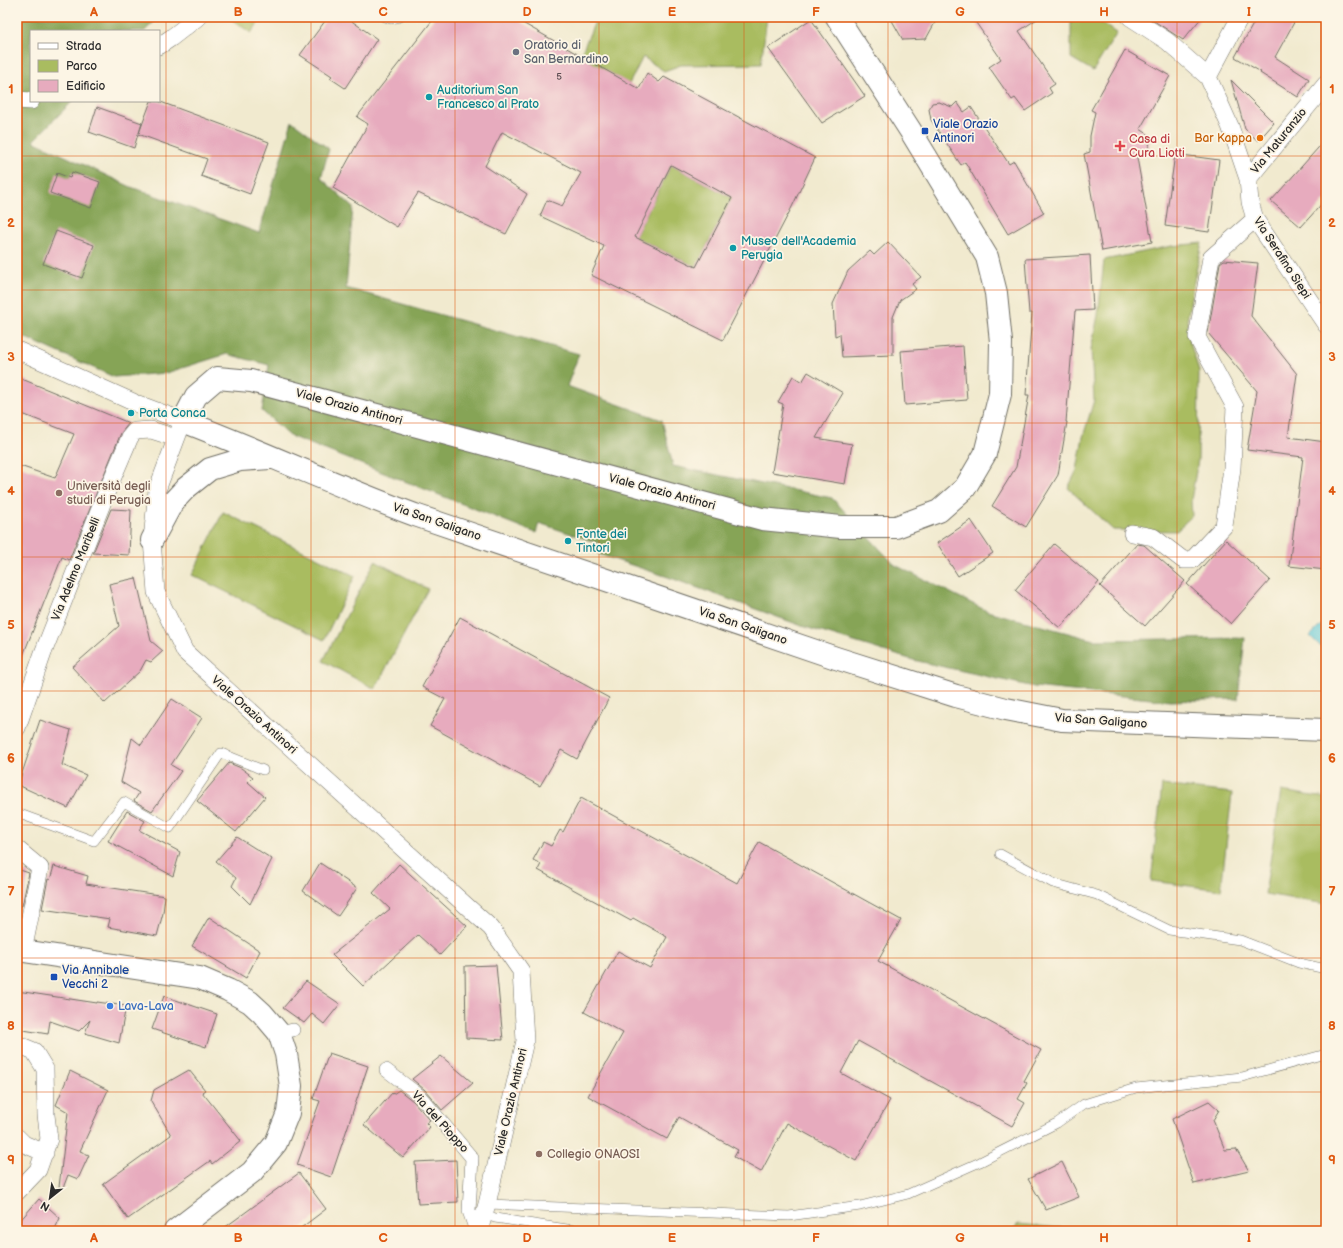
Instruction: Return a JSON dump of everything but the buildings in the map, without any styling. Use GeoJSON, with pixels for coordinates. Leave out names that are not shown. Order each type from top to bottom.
{"type":"FeatureCollection","features":[{"type":"Feature","properties":{"kind":"street"},"geometry":{"type":"LineString","coordinates":[[160,45],[198,17]]}},
{"type":"Feature","properties":{"kind":"street","name":"Viale Orazio Antinori"},"geometry":{"type":"LineString","coordinates":[[479,1231],[486,1209],[525,1041],[522,971],[490,928],[185,652],[156,592],[152,540],[157,490],[180,430],[196,396],[217,378],[251,381],[762,519],[841,527],[896,527],[938,510],[965,488],[985,454],[1000,394],[1001,342],[996,293],[987,256],[910,130],[837,17]]}},
{"type":"Feature","properties":{"kind":"street","name":"Via Serafino Siepi"},"geometry":{"type":"LineString","coordinates":[[1130,17],[1166,41],[1208,77],[1230,126],[1248,179],[1250,202],[1255,219],[1326,325]]}},
{"type":"Feature","properties":{"kind":"street"},"geometry":{"type":"LineString","coordinates":[[1208,77],[1240,17]]}},
{"type":"Feature","properties":{"kind":"street","name":"Via Maturanzio"},"geometry":{"type":"LineString","coordinates":[[1248,179],[1326,84]]}},
{"type":"Feature","properties":{"kind":"street"},"geometry":{"type":"LineString","coordinates":[[17,100],[30,101]]}},
{"type":"Feature","properties":{"kind":"street"},"geometry":{"type":"LineString","coordinates":[[1132,533],[1153,537],[1183,560],[1192,560],[1224,526],[1232,468],[1234,407],[1198,337],[1211,258],[1255,219]]}},
{"type":"Feature","properties":{"kind":"street"},"geometry":{"type":"LineString","coordinates":[[17,350],[135,403],[180,430]]}},
{"type":"Feature","properties":{"kind":"street","name":"Via San Galigano"},"geometry":{"type":"LineString","coordinates":[[180,430],[220,435],[369,498],[415,515],[829,655],[956,696],[1006,709],[1062,720],[1326,730]]}},
{"type":"Feature","properties":{"kind":"street","name":"Via Adelmo Maribelli"},"geometry":{"type":"LineString","coordinates":[[17,728],[49,638],[130,437],[135,431],[180,430]]}},
{"type":"Feature","properties":{"kind":"street"},"geometry":{"type":"LineString","coordinates":[[152,540],[172,503],[186,488],[210,469],[240,460],[275,458]]}},
{"type":"Feature","properties":{"kind":"street"},"geometry":{"type":"LineString","coordinates":[[17,848],[40,868],[20,950],[200,978],[228,990],[250,1002],[286,1032],[286,1054],[291,1086],[288,1113],[276,1143],[252,1172],[175,1231]]}},
{"type":"Feature","properties":{"kind":"street"},"geometry":{"type":"LineString","coordinates":[[17,1044],[34,1051],[45,1069],[46,1115],[49,1139],[38,1170],[17,1192]]}},
{"type":"Feature","properties":{"kind":"street","name":"Via del Pioppo"},"geometry":{"type":"LineString","coordinates":[[386,1070],[419,1095],[472,1158],[469,1211],[476,1231]]}},
{"type":"Feature","properties":{"kind":"street"},"geometry":{"type":"LineString","coordinates":[[17,1137],[24,1144],[45,1153]]}},
{"type":"Feature","properties":{"kind":"lane"},"geometry":{"type":"LineString","coordinates":[[385,17],[391,19],[397,19],[400,17]]}},
{"type":"Feature","properties":{"kind":"lane"},"geometry":{"type":"LineString","coordinates":[[17,813],[94,841],[124,802],[170,828],[220,753],[263,770]]}},
{"type":"Feature","properties":{"kind":"lane"},"geometry":{"type":"LineString","coordinates":[[1000,854],[1053,883],[1097,895],[1169,930],[1240,940],[1299,963],[1326,969]]}},
{"type":"Feature","properties":{"kind":"lane"},"geometry":{"type":"LineString","coordinates":[[486,1209],[789,1216],[860,1206],[908,1194],[966,1168],[1056,1123],[1084,1104],[1136,1088],[1242,1077],[1326,1054]]}},
{"type":"Feature","properties":{"kind":"lane"},"geometry":{"type":"LineString","coordinates":[[486,1209],[495,1218],[580,1231]]}},
{"type":"Feature","properties":{"kind":"green space"},"geometry":{"type":"Polygon","coordinates":[[[17,17],[159,17],[146,30],[30,30],[30,102],[72,102],[33,141],[131,187],[259,233],[292,121],[329,149],[321,178],[353,207],[346,288],[579,354],[567,386],[662,420],[673,466],[832,498],[895,565],[987,611],[1094,640],[1245,638],[1238,699],[1170,701],[1034,687],[913,660],[802,626],[668,577],[598,554],[601,544],[539,523],[536,533],[290,436],[262,411],[269,365],[227,354],[166,373],[114,377],[17,334],[17,17]]]}},
{"type":"Feature","properties":{"kind":"green space"},"geometry":{"type":"Polygon","coordinates":[[[228,17],[263,17],[251,33],[228,17]]]}},
{"type":"Feature","properties":{"kind":"green space"},"geometry":{"type":"Polygon","coordinates":[[[597,17],[767,17],[761,64],[681,65],[664,71],[643,57],[629,84],[580,56],[597,17]]]}},
{"type":"Feature","properties":{"kind":"green space"},"geometry":{"type":"Polygon","coordinates":[[[1071,17],[1093,17],[1117,33],[1093,71],[1071,58],[1071,17]]]}},
{"type":"Feature","properties":{"kind":"green space"},"geometry":{"type":"Polygon","coordinates":[[[671,165],[732,198],[696,267],[635,237],[671,165]]]}},
{"type":"Feature","properties":{"kind":"green space"},"geometry":{"type":"Polygon","coordinates":[[[1202,243],[1187,321],[1190,342],[1199,371],[1198,460],[1191,500],[1192,515],[1177,531],[1113,530],[1068,488],[1077,470],[1083,437],[1094,400],[1091,349],[1098,315],[1104,260],[1172,246],[1202,243]]]}},
{"type":"Feature","properties":{"kind":"green space"},"geometry":{"type":"Polygon","coordinates":[[[223,512],[355,576],[324,640],[192,575],[223,512]]]}},
{"type":"Feature","properties":{"kind":"green space"},"geometry":{"type":"Polygon","coordinates":[[[375,561],[428,589],[375,689],[323,661],[375,561]]]}},
{"type":"Feature","properties":{"kind":"green space"},"geometry":{"type":"Polygon","coordinates":[[[1162,785],[1232,793],[1221,890],[1151,881],[1162,785]]]}},
{"type":"Feature","properties":{"kind":"green space"},"geometry":{"type":"Polygon","coordinates":[[[1281,791],[1326,798],[1326,904],[1265,894],[1281,791]]]}},
{"type":"Feature","properties":{"kind":"green space"},"geometry":{"type":"Polygon","coordinates":[[[1018,1224],[1092,1231],[1011,1231],[1018,1224]]]}},
{"type":"Feature","properties":{"kind":"water"},"geometry":{"type":"Polygon","coordinates":[[[1326,620],[1326,644],[1322,648],[1310,636],[1326,620]]]}},
{"type":"Feature","properties":{"kind":"place","name":"Oratorio di San Bernardino"},"geometry":{"type":"Point","coordinates":[516,52]}},
{"type":"Feature","properties":{"kind":"place","name":"Auditorium San Francesco al Prato"},"geometry":{"type":"Point","coordinates":[429,97]}},
{"type":"Feature","properties":{"kind":"place","name":"Viale Orazio Antinori"},"geometry":{"type":"Point","coordinates":[925,131]}},
{"type":"Feature","properties":{"kind":"place","name":"Bar Kappa"},"geometry":{"type":"Point","coordinates":[1260,138]}},
{"type":"Feature","properties":{"kind":"place","name":"Casa di Cura Liotti"},"geometry":{"type":"Point","coordinates":[1120,146]}},
{"type":"Feature","properties":{"kind":"place","name":"Museo dell'Academia Perugia"},"geometry":{"type":"Point","coordinates":[733,248]}},
{"type":"Feature","properties":{"kind":"place","name":"Porta Conca"},"geometry":{"type":"Point","coordinates":[131,413]}},
{"type":"Feature","properties":{"kind":"place","name":"Università degli studi di Perugia"},"geometry":{"type":"Point","coordinates":[59,493]}},
{"type":"Feature","properties":{"kind":"place","name":"Fonte dei Tintori"},"geometry":{"type":"Point","coordinates":[568,541]}},
{"type":"Feature","properties":{"kind":"place","name":"Via Annibale Vecchi 2"},"geometry":{"type":"Point","coordinates":[54,977]}},
{"type":"Feature","properties":{"kind":"place","name":"Lava-Lava"},"geometry":{"type":"Point","coordinates":[110,1006]}},
{"type":"Feature","properties":{"kind":"place","name":"Collegio ONAOSI"},"geometry":{"type":"Point","coordinates":[539,1154]}}]}
